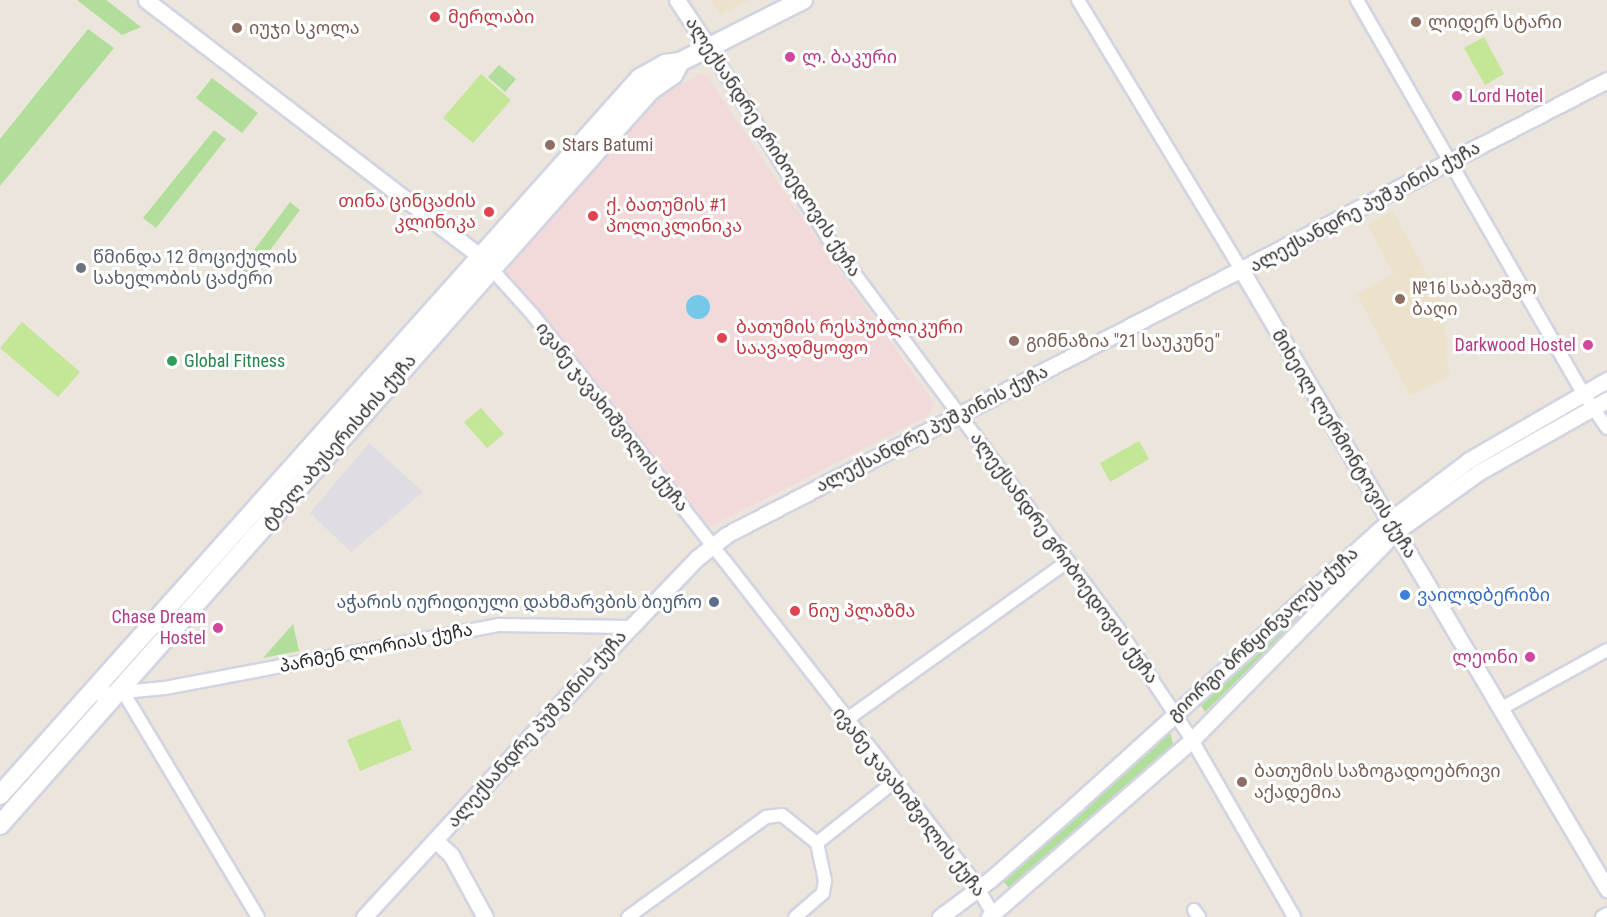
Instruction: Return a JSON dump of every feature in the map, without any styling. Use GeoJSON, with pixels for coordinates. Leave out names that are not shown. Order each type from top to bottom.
{"type":"FeatureCollection","features":[{"type":"Feature","properties":{"kind":"main road","name":"ტბელ აბუსერისძის ქუჩა"},"geometry":{"type":"LineString","coordinates":[[0,795],[92,695],[478,255],[640,78],[665,64],[680,63],[803,0]]}},
{"type":"Feature","properties":{"kind":"main road","name":"ტბელ აბუსერისძის ქუჩა"},"geometry":{"type":"LineString","coordinates":[[0,825],[651,91],[674,75],[680,63]]}},
{"type":"Feature","properties":{"kind":"street","name":"ალექსანდრე გრიბოედოვის ქუჩა"},"geometry":{"type":"LineString","coordinates":[[677,0],[828,238],[1068,561],[1174,713],[1192,740],[1294,917]]}},
{"type":"Feature","properties":{"kind":"street","name":"მიხეილ ლერმონტოვის ქუჩა"},"geometry":{"type":"LineString","coordinates":[[1078,0],[1242,271],[1607,889]]}},
{"type":"Feature","properties":{"kind":"street"},"geometry":{"type":"LineString","coordinates":[[1357,0],[1582,393],[1601,404],[1607,428]]}},
{"type":"Feature","properties":{"kind":"street","name":"ივანე ჯავახიშვილის ქუჩა"},"geometry":{"type":"LineString","coordinates":[[155,2],[478,255],[492,269],[533,315],[712,545],[978,889],[993,916]]}},
{"type":"Feature","properties":{"kind":"street","name":"ალექსანდრე პუშკინის ქუჩა"},"geometry":{"type":"LineString","coordinates":[[364,917],[631,627],[712,545],[759,516],[1242,271],[1607,80]]}},
{"type":"Feature","properties":{"kind":"street","name":"გიორგი ბრწყინვალეს ქუჩა"},"geometry":{"type":"LineString","coordinates":[[940,917],[978,889],[1174,713],[1469,459],[1607,380]]}},
{"type":"Feature","properties":{"kind":"street","name":"გიორგი ბრწყინვალეს ქუჩა"},"geometry":{"type":"LineString","coordinates":[[993,916],[1192,740],[1393,526],[1479,472],[1601,404]]}},
{"type":"Feature","properties":{"kind":"street"},"geometry":{"type":"LineString","coordinates":[[846,720],[1068,561]]}},
{"type":"Feature","properties":{"kind":"street","name":"პარმენ ლორიას ქუჩა"},"geometry":{"type":"LineString","coordinates":[[92,695],[122,690],[165,688],[499,625],[631,627]]}},
{"type":"Feature","properties":{"kind":"street"},"geometry":{"type":"LineString","coordinates":[[1500,709],[1607,650]]}},
{"type":"Feature","properties":{"kind":"street"},"geometry":{"type":"LineString","coordinates":[[122,690],[258,917]]}},
{"type":"Feature","properties":{"kind":"street"},"geometry":{"type":"LineString","coordinates":[[817,843],[894,782]]}},
{"type":"Feature","properties":{"kind":"street"},"geometry":{"type":"LineString","coordinates":[[628,917],[766,817],[782,815],[817,843],[825,880],[823,894],[795,917]]}},
{"type":"Feature","properties":{"kind":"street"},"geometry":{"type":"LineString","coordinates":[[436,841],[451,855],[485,917]]}},
{"type":"Feature","properties":{"kind":"street"},"geometry":{"type":"LineString","coordinates":[[1602,917],[1607,914]]}},
{"type":"Feature","properties":{"kind":"shaded area"},"geometry":{"type":"Polygon","coordinates":[[[711,0],[749,0],[721,15],[711,0]]]}},
{"type":"Feature","properties":{"kind":"shaded area","name":"ბათუმის რესპუბლიკური საავადმყოფო"},"geometry":{"type":"Polygon","coordinates":[[[700,74],[707,76],[785,193],[934,403],[929,415],[710,527],[505,273],[642,115],[668,91],[700,74]]]}},
{"type":"Feature","properties":{"kind":"shaded area","name":"№16 საბავშვო ბაღი"},"geometry":{"type":"Polygon","coordinates":[[[1393,211],[1443,304],[1449,376],[1410,396],[1357,294],[1393,274],[1368,225],[1393,211]]]}},
{"type":"Feature","properties":{"kind":"shaded area"},"geometry":{"type":"Polygon","coordinates":[[[369,443],[423,492],[351,552],[310,513],[369,443]]]}},
{"type":"Feature","properties":{"kind":"green space"},"geometry":{"type":"Polygon","coordinates":[[[77,0],[106,0],[141,27],[122,35],[77,0]]]}},
{"type":"Feature","properties":{"kind":"green space"},"geometry":{"type":"Polygon","coordinates":[[[88,29],[114,48],[0,186],[0,139],[88,29]]]}},
{"type":"Feature","properties":{"kind":"green space"},"geometry":{"type":"Polygon","coordinates":[[[1484,37],[1504,74],[1485,85],[1464,48],[1484,37]]]}},
{"type":"Feature","properties":{"kind":"green space"},"geometry":{"type":"Polygon","coordinates":[[[499,65],[516,79],[505,92],[488,77],[499,65]]]}},
{"type":"Feature","properties":{"kind":"green space"},"geometry":{"type":"Polygon","coordinates":[[[481,74],[511,100],[473,143],[443,118],[481,74]]]}},
{"type":"Feature","properties":{"kind":"green space"},"geometry":{"type":"Polygon","coordinates":[[[212,78],[258,113],[242,133],[196,98],[212,78]]]}},
{"type":"Feature","properties":{"kind":"green space"},"geometry":{"type":"Polygon","coordinates":[[[214,130],[226,139],[156,228],[143,218],[214,130]]]}},
{"type":"Feature","properties":{"kind":"green space"},"geometry":{"type":"Polygon","coordinates":[[[290,202],[300,210],[241,289],[231,281],[290,202]]]}},
{"type":"Feature","properties":{"kind":"green space"},"geometry":{"type":"Polygon","coordinates":[[[22,322],[80,372],[58,397],[0,348],[22,322]]]}},
{"type":"Feature","properties":{"kind":"green space"},"geometry":{"type":"Polygon","coordinates":[[[481,408],[504,434],[487,448],[464,422],[481,408]]]}},
{"type":"Feature","properties":{"kind":"green space"},"geometry":{"type":"Polygon","coordinates":[[[1139,441],[1149,459],[1110,482],[1100,463],[1139,441]]]}},
{"type":"Feature","properties":{"kind":"green space"},"geometry":{"type":"Polygon","coordinates":[[[1373,543],[1375,546],[1205,712],[1200,704],[1373,543]]]}},
{"type":"Feature","properties":{"kind":"green space"},"geometry":{"type":"Polygon","coordinates":[[[293,624],[299,651],[263,658],[293,624]]]}},
{"type":"Feature","properties":{"kind":"green space"},"geometry":{"type":"Polygon","coordinates":[[[400,719],[412,750],[360,771],[347,740],[400,719]]]}},
{"type":"Feature","properties":{"kind":"green space"},"geometry":{"type":"Polygon","coordinates":[[[1162,733],[1171,734],[1173,745],[1012,891],[1002,880],[1162,733]]]}},
{"type":"Feature","properties":{"kind":"water"},"geometry":{"type":"Polygon","coordinates":[[[698,295],[707,298],[710,307],[707,316],[698,319],[689,316],[686,307],[689,298],[698,295]]]}},
{"type":"Feature","properties":{"kind":"place","name":"მერლაბი"},"geometry":{"type":"Point","coordinates":[435,17]}},
{"type":"Feature","properties":{"kind":"place","name":"ლიდერ სტარი"},"geometry":{"type":"Point","coordinates":[1416,22]}},
{"type":"Feature","properties":{"kind":"place","name":"იუჯი სკოლა"},"geometry":{"type":"Point","coordinates":[237,28]}},
{"type":"Feature","properties":{"kind":"place","name":"ლ. ბაკური"},"geometry":{"type":"Point","coordinates":[790,57]}},
{"type":"Feature","properties":{"kind":"place","name":"Lord Hotel"},"geometry":{"type":"Point","coordinates":[1457,96]}},
{"type":"Feature","properties":{"kind":"place","name":"Stars Batumi"},"geometry":{"type":"Point","coordinates":[550,145]}},
{"type":"Feature","properties":{"kind":"place","name":"თინა ცინცაძის კლინიკა"},"geometry":{"type":"Point","coordinates":[489,212]}},
{"type":"Feature","properties":{"kind":"place","name":"ქ. ბათუმის #1 პოლიკლინიკა"},"geometry":{"type":"Point","coordinates":[593,216]}},
{"type":"Feature","properties":{"kind":"place","name":"წმინდა 12 მოციქულის სახელობის ცაძერი"},"geometry":{"type":"Point","coordinates":[81,268]}},
{"type":"Feature","properties":{"kind":"place","name":"№16 საბავშვო ბაღი"},"geometry":{"type":"Point","coordinates":[1400,299]}},
{"type":"Feature","properties":{"kind":"place","name":"ბათუმის რესპუბლიკური საავადმყოფო"},"geometry":{"type":"Point","coordinates":[722,338]}},
{"type":"Feature","properties":{"kind":"place","name":"გიმნაზია \"21 საუკუნე\""},"geometry":{"type":"Point","coordinates":[1014,341]}},
{"type":"Feature","properties":{"kind":"place","name":"Darkwood Hostel"},"geometry":{"type":"Point","coordinates":[1588,345]}},
{"type":"Feature","properties":{"kind":"place","name":"Global Fitness"},"geometry":{"type":"Point","coordinates":[172,361]}},
{"type":"Feature","properties":{"kind":"place","name":"ვაილდბერიზი"},"geometry":{"type":"Point","coordinates":[1405,595]}},
{"type":"Feature","properties":{"kind":"place","name":"აჭარის იურიდიული დახმარვბის ბიურო"},"geometry":{"type":"Point","coordinates":[714,602]}},
{"type":"Feature","properties":{"kind":"place","name":"ნიუ პლაზმა"},"geometry":{"type":"Point","coordinates":[795,611]}},
{"type":"Feature","properties":{"kind":"place","name":"Chase Dream Hostel"},"geometry":{"type":"Point","coordinates":[218,628]}},
{"type":"Feature","properties":{"kind":"place","name":"ლეონი"},"geometry":{"type":"Point","coordinates":[1530,657]}},
{"type":"Feature","properties":{"kind":"place","name":"ბათუმის საზოგადოებრივი აქადემია"},"geometry":{"type":"Point","coordinates":[1242,782]}}]}
